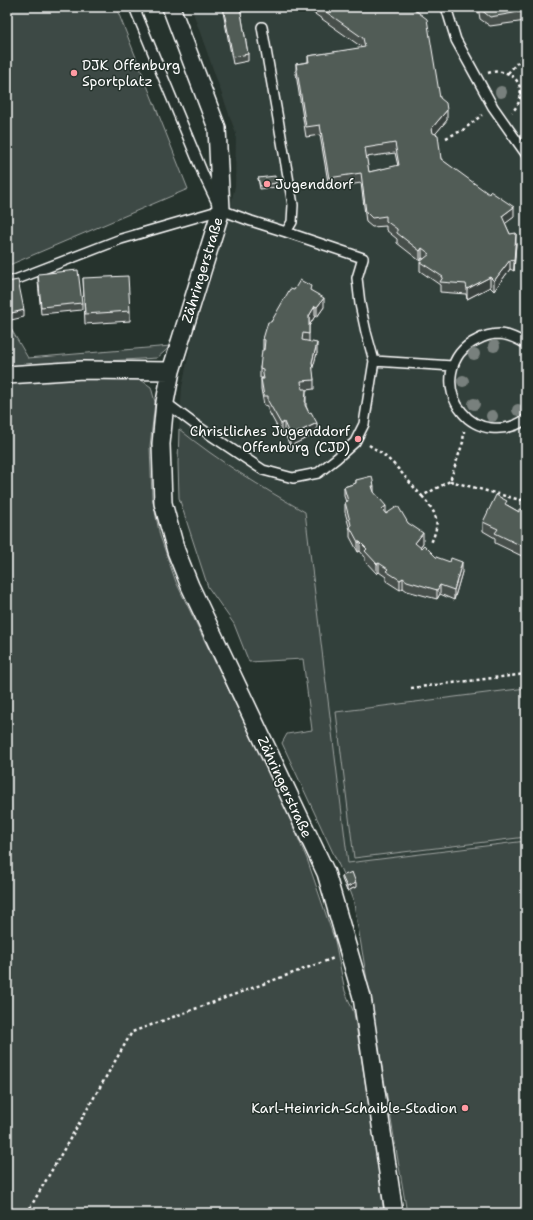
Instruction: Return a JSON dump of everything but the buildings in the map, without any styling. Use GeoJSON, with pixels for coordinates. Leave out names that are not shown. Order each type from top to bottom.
{"type":"FeatureCollection","features":[{"type":"Feature","properties":{"kind":"street","name":"Zähringerstraße"},"geometry":{"type":"LineString","coordinates":[[172,7],[217,128],[220,210],[171,371],[161,444],[164,503],[176,551],[190,586],[326,873],[362,997],[394,1213]]}},
{"type":"Feature","properties":{"kind":"street"},"geometry":{"type":"LineString","coordinates":[[7,375],[83,370],[171,371]]}},
{"type":"Feature","properties":{"kind":"lane"},"geometry":{"type":"LineString","coordinates":[[134,7],[204,176],[220,210]]}},
{"type":"Feature","properties":{"kind":"lane"},"geometry":{"type":"LineString","coordinates":[[446,7],[456,40],[493,106],[526,154]]}},
{"type":"Feature","properties":{"kind":"lane"},"geometry":{"type":"LineString","coordinates":[[262,27],[294,205],[292,222],[286,232]]}},
{"type":"Feature","properties":{"kind":"lane"},"geometry":{"type":"LineString","coordinates":[[7,283],[121,239],[220,210],[363,258],[357,278],[360,304],[374,361],[364,424],[355,442],[318,473],[294,478],[263,470],[197,426],[166,402]]}},
{"type":"Feature","properties":{"kind":"lane"},"geometry":{"type":"LineString","coordinates":[[526,344],[514,337],[500,334],[485,336],[471,342],[460,353],[453,366],[450,379],[452,393],[457,406],[465,416],[476,424],[487,428],[500,429],[512,427],[526,419]]}},
{"type":"Feature","properties":{"kind":"lane"},"geometry":{"type":"LineString","coordinates":[[374,361],[453,366]]}},
{"type":"Feature","properties":{"kind":"path"},"geometry":{"type":"LineString","coordinates":[[508,73],[526,53]]}},
{"type":"Feature","properties":{"kind":"path"},"geometry":{"type":"LineString","coordinates":[[479,80],[486,74],[496,71],[508,73],[515,78],[520,86],[521,96],[518,106],[510,114],[500,117]]}},
{"type":"Feature","properties":{"kind":"path"},"geometry":{"type":"LineString","coordinates":[[521,94],[526,94]]}},
{"type":"Feature","properties":{"kind":"path"},"geometry":{"type":"LineString","coordinates":[[446,138],[463,130],[493,106]]}},
{"type":"Feature","properties":{"kind":"path"},"geometry":{"type":"LineString","coordinates":[[450,482],[463,442],[465,416]]}},
{"type":"Feature","properties":{"kind":"path"},"geometry":{"type":"LineString","coordinates":[[357,438],[379,451],[388,459],[434,510],[436,532],[431,543]]}},
{"type":"Feature","properties":{"kind":"path"},"geometry":{"type":"LineString","coordinates":[[422,496],[450,482],[520,500],[526,498]]}},
{"type":"Feature","properties":{"kind":"path"},"geometry":{"type":"LineString","coordinates":[[411,688],[526,674]]}},
{"type":"Feature","properties":{"kind":"path"},"geometry":{"type":"LineString","coordinates":[[27,1213],[132,1032],[349,953]]}},
{"type":"Feature","properties":{"kind":"shaded area","name":"DJK Offenburg Sportplatz"},"geometry":{"type":"Polygon","coordinates":[[[7,7],[116,7],[188,189],[7,266],[7,7]]]}},
{"type":"Feature","properties":{"kind":"shaded area","name":"Christliches Jugenddorf Offenburg (CJD)"},"geometry":{"type":"Polygon","coordinates":[[[191,7],[526,7],[526,841],[348,863],[305,512],[252,482],[203,449],[179,429],[182,387],[191,343],[224,235],[235,186],[236,134],[191,7]]]}},
{"type":"Feature","properties":{"kind":"shaded area"},"geometry":{"type":"Polygon","coordinates":[[[7,322],[28,358],[171,346],[157,358],[7,367],[7,322]]]}},
{"type":"Feature","properties":{"kind":"shaded area"},"geometry":{"type":"Polygon","coordinates":[[[79,377],[126,378],[141,380],[151,387],[155,402],[150,446],[152,497],[160,536],[176,582],[279,793],[307,859],[335,941],[345,991],[354,1013],[375,1143],[384,1213],[7,1213],[7,381],[79,377]]]}},
{"type":"Feature","properties":{"kind":"shaded area"},"geometry":{"type":"Polygon","coordinates":[[[179,429],[240,473],[305,512],[348,863],[526,841],[526,1213],[407,1213],[353,898],[282,743],[287,734],[312,730],[303,659],[249,662],[234,624],[208,587],[179,498],[179,429]]]}},
{"type":"Feature","properties":{"kind":"shaded area"},"geometry":{"type":"Polygon","coordinates":[[[526,688],[526,837],[354,858],[336,712],[526,688]]]}},
{"type":"Feature","properties":{"kind":"place","name":"DJK Offenburg Sportplatz"},"geometry":{"type":"Point","coordinates":[74,73]}},
{"type":"Feature","properties":{"kind":"place","name":"Jugenddorf"},"geometry":{"type":"Point","coordinates":[267,184]}},
{"type":"Feature","properties":{"kind":"place","name":"Christliches Jugenddorf Offenburg (CJD)"},"geometry":{"type":"Point","coordinates":[358,439]}},
{"type":"Feature","properties":{"kind":"place","name":"Karl-Heinrich-Schaible-Stadion"},"geometry":{"type":"Point","coordinates":[465,1108]}}]}
